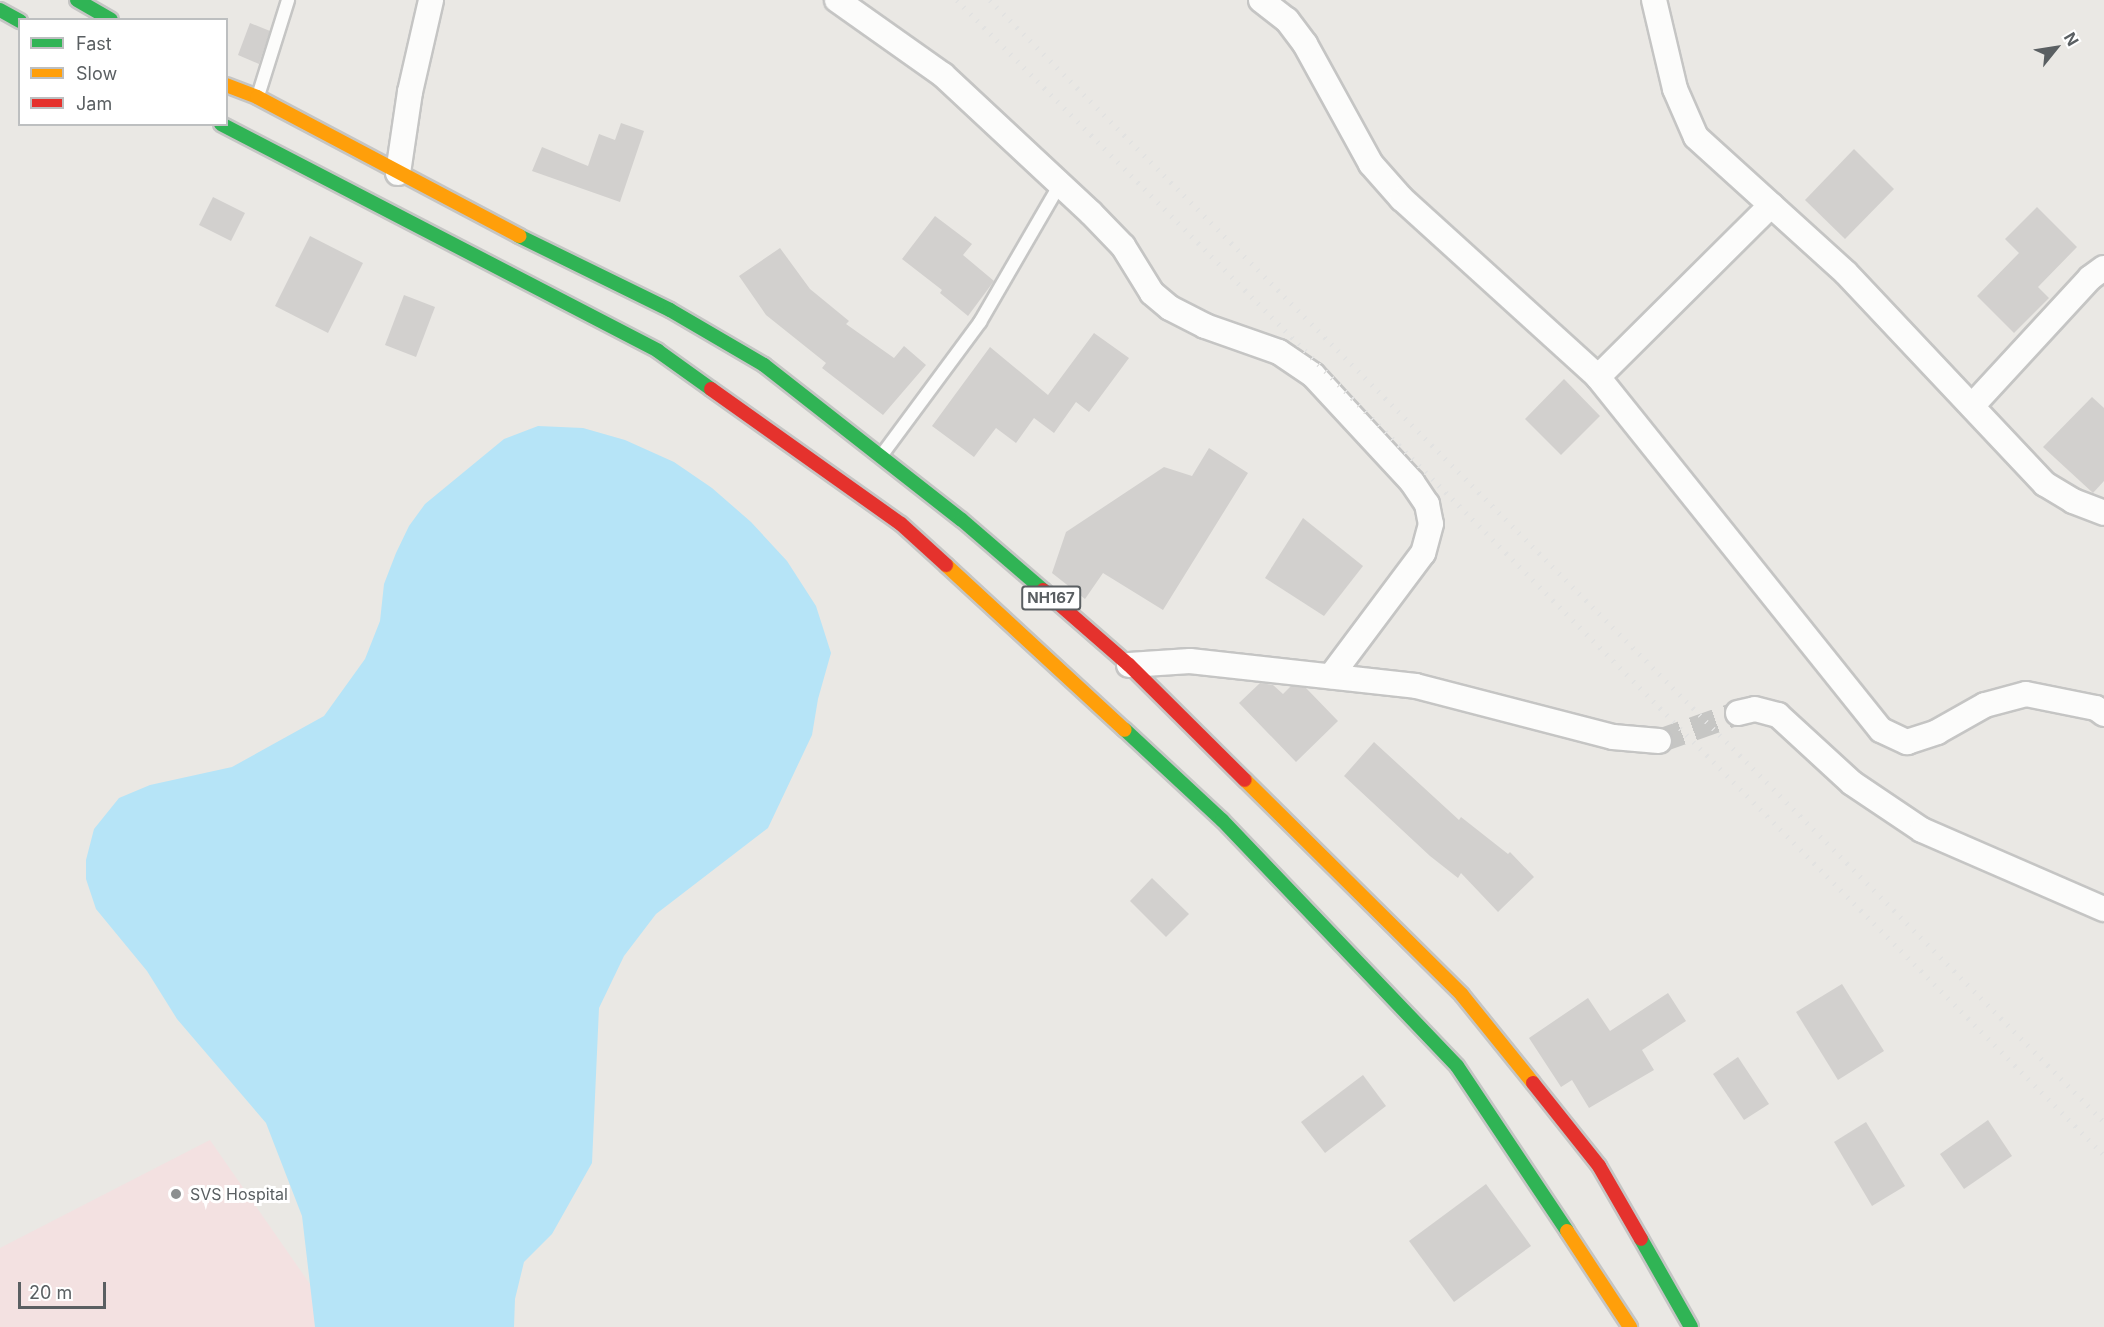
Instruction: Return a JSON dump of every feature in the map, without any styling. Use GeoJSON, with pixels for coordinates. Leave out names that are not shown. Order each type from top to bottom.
{"type":"FeatureCollection","features":[{"type":"Feature","properties":{"kind":"highway"},"geometry":{"type":"LineString","coordinates":[[77,0],[108,18]]}},
{"type":"Feature","properties":{"kind":"highway"},"geometry":{"type":"LineString","coordinates":[[0,10],[18,20]]}},
{"type":"Feature","properties":{"kind":"highway","name":"NH167"},"geometry":{"type":"LineString","coordinates":[[228,86],[257,97],[398,173],[670,310],[764,365],[879,458],[962,520],[1129,665],[1462,995],[1599,1167],[1691,1327]]}},
{"type":"Feature","properties":{"kind":"highway","name":"NH167"},"geometry":{"type":"LineString","coordinates":[[225,126],[343,185],[658,351],[901,524],[1222,820],[1457,1066],[1630,1327]]}},
{"type":"Feature","properties":{"kind":"street"},"geometry":{"type":"LineString","coordinates":[[398,173],[410,92],[431,0]]}},
{"type":"Feature","properties":{"kind":"street"},"geometry":{"type":"LineString","coordinates":[[837,0],[943,75],[1123,246],[1152,293],[1170,308],[1205,326],[1279,352],[1313,375],[1412,482],[1427,504],[1431,524],[1422,554],[1331,676]]}},
{"type":"Feature","properties":{"kind":"street"},"geometry":{"type":"LineString","coordinates":[[1261,0],[1287,20],[1305,44],[1371,164],[1402,199],[1598,377],[1881,730],[1908,742],[1937,732],[1985,705],[2026,694],[2096,708],[2104,714]]}},
{"type":"Feature","properties":{"kind":"street"},"geometry":{"type":"LineString","coordinates":[[1654,0],[1675,89],[1696,137],[1846,273],[2045,484],[2073,501],[2104,513]]}},
{"type":"Feature","properties":{"kind":"street"},"geometry":{"type":"LineString","coordinates":[[1598,377],[1771,205]]}},
{"type":"Feature","properties":{"kind":"street"},"geometry":{"type":"LineString","coordinates":[[1972,406],[2091,278],[2104,268]]}},
{"type":"Feature","properties":{"kind":"street"},"geometry":{"type":"LineString","coordinates":[[1129,665],[1190,661],[1416,686],[1613,737],[1659,741]]}},
{"type":"Feature","properties":{"kind":"street"},"geometry":{"type":"LineString","coordinates":[[1738,713],[1755,709],[1778,715],[1852,783],[1922,830],[2104,909]]}},
{"type":"Feature","properties":{"kind":"lane"},"geometry":{"type":"LineString","coordinates":[[257,97],[288,0]]}},
{"type":"Feature","properties":{"kind":"lane"},"geometry":{"type":"LineString","coordinates":[[879,458],[980,322],[1060,184]]}},
{"type":"Feature","properties":{"kind":"shaded area","name":"SVS Hospital"},"geometry":{"type":"Polygon","coordinates":[[[210,1140],[312,1287],[315,1327],[0,1327],[0,1248],[210,1140]]]}},
{"type":"Feature","properties":{"kind":"water"},"geometry":{"type":"Polygon","coordinates":[[[538,426],[583,428],[625,440],[674,462],[712,488],[751,522],[787,561],[816,606],[831,653],[818,699],[812,735],[768,828],[656,914],[624,956],[599,1008],[592,1163],[552,1234],[524,1262],[515,1299],[514,1327],[315,1327],[302,1216],[266,1123],[177,1019],[147,971],[96,909],[86,879],[86,860],[94,829],[119,798],[150,785],[232,767],[324,716],[365,659],[380,621],[384,584],[396,553],[409,526],[425,504],[504,439],[538,426]]]}},
{"type":"Feature","properties":{"kind":"building"},"geometry":{"type":"Polygon","coordinates":[[[250,23],[270,31],[259,64],[238,55],[250,23]]]}},
{"type":"Feature","properties":{"kind":"building"},"geometry":{"type":"Polygon","coordinates":[[[621,123],[644,131],[620,202],[532,171],[542,147],[588,166],[599,134],[615,140],[621,123]]]}},
{"type":"Feature","properties":{"kind":"building"},"geometry":{"type":"Polygon","coordinates":[[[1854,149],[1894,189],[1845,239],[1805,200],[1854,149]]]}},
{"type":"Feature","properties":{"kind":"building"},"geometry":{"type":"Polygon","coordinates":[[[213,197],[245,213],[231,241],[199,225],[213,197]]]}},
{"type":"Feature","properties":{"kind":"building"},"geometry":{"type":"Polygon","coordinates":[[[2037,207],[2077,247],[2038,287],[2049,298],[2014,333],[1977,296],[2019,253],[2005,239],[2037,207]]]}},
{"type":"Feature","properties":{"kind":"building"},"geometry":{"type":"Polygon","coordinates":[[[935,216],[972,244],[963,255],[994,281],[968,316],[940,293],[942,290],[902,259],[935,216]]]}},
{"type":"Feature","properties":{"kind":"building"},"geometry":{"type":"Polygon","coordinates":[[[310,236],[363,263],[328,333],[275,306],[310,236]]]}},
{"type":"Feature","properties":{"kind":"building"},"geometry":{"type":"Polygon","coordinates":[[[780,248],[810,289],[849,321],[846,324],[894,358],[904,346],[926,365],[883,415],[822,368],[826,363],[766,315],[739,276],[780,248]]]}},
{"type":"Feature","properties":{"kind":"building"},"geometry":{"type":"Polygon","coordinates":[[[404,295],[435,307],[416,357],[385,345],[404,295]]]}},
{"type":"Feature","properties":{"kind":"building"},"geometry":{"type":"Polygon","coordinates":[[[1094,333],[1129,358],[1089,412],[1076,402],[1054,433],[1034,418],[1016,443],[996,428],[974,457],[932,426],[990,347],[1048,395],[1094,333]]]}},
{"type":"Feature","properties":{"kind":"building"},"geometry":{"type":"Polygon","coordinates":[[[1564,379],[1600,416],[1561,455],[1525,419],[1564,379]]]}},
{"type":"Feature","properties":{"kind":"building"},"geometry":{"type":"Polygon","coordinates":[[[2092,397],[2104,408],[2104,481],[2093,493],[2043,447],[2092,397]]]}},
{"type":"Feature","properties":{"kind":"building"},"geometry":{"type":"Polygon","coordinates":[[[1209,448],[1248,473],[1163,610],[1103,573],[1085,599],[1052,573],[1066,532],[1164,467],[1192,476],[1209,448]]]}},
{"type":"Feature","properties":{"kind":"building"},"geometry":{"type":"Polygon","coordinates":[[[1303,518],[1363,566],[1324,616],[1265,578],[1303,518]]]}},
{"type":"Feature","properties":{"kind":"building"},"geometry":{"type":"Polygon","coordinates":[[[1260,683],[1273,685],[1283,694],[1291,686],[1306,688],[1338,721],[1296,762],[1239,703],[1260,683]]]}},
{"type":"Feature","properties":{"kind":"building"},"geometry":{"type":"Polygon","coordinates":[[[1374,742],[1459,820],[1461,817],[1508,854],[1510,852],[1534,877],[1498,912],[1461,873],[1458,878],[1430,856],[1344,776],[1374,742]]]}},
{"type":"Feature","properties":{"kind":"building"},"geometry":{"type":"Polygon","coordinates":[[[1152,878],[1189,914],[1166,937],[1130,901],[1152,878]]]}},
{"type":"Feature","properties":{"kind":"building"},"geometry":{"type":"Polygon","coordinates":[[[1842,984],[1884,1051],[1838,1080],[1796,1012],[1842,984]]]}},
{"type":"Feature","properties":{"kind":"building"},"geometry":{"type":"Polygon","coordinates":[[[1668,993],[1686,1021],[1642,1050],[1654,1070],[1589,1108],[1572,1080],[1561,1087],[1529,1038],[1588,998],[1610,1031],[1668,993]]]}},
{"type":"Feature","properties":{"kind":"building"},"geometry":{"type":"Polygon","coordinates":[[[1738,1057],[1769,1104],[1744,1120],[1713,1074],[1738,1057]]]}},
{"type":"Feature","properties":{"kind":"building"},"geometry":{"type":"Polygon","coordinates":[[[1363,1075],[1386,1106],[1325,1153],[1301,1122],[1363,1075]]]}},
{"type":"Feature","properties":{"kind":"building"},"geometry":{"type":"Polygon","coordinates":[[[1988,1120],[2012,1156],[1964,1189],[1940,1154],[1988,1120]]]}},
{"type":"Feature","properties":{"kind":"building"},"geometry":{"type":"Polygon","coordinates":[[[1866,1122],[1905,1186],[1872,1206],[1834,1142],[1866,1122]]]}},
{"type":"Feature","properties":{"kind":"building"},"geometry":{"type":"Polygon","coordinates":[[[1486,1184],[1531,1246],[1454,1302],[1409,1241],[1486,1184]]]}},
{"type":"Feature","properties":{"kind":"tunnel"},"geometry":{"type":"LineString","coordinates":[[1659,741],[1738,713]]}},
{"type":"Feature","properties":{"kind":"railway"},"geometry":{"type":"LineString","coordinates":[[957,0],[2104,1155]]}},
{"type":"Feature","properties":{"kind":"railway"},"geometry":{"type":"LineString","coordinates":[[990,0],[2104,1122]]}},
{"type":"Feature","properties":{"kind":"traffic: fast"},"geometry":{"type":"LineString","coordinates":[[77,0],[108,18]]}},
{"type":"Feature","properties":{"kind":"traffic: fast"},"geometry":{"type":"LineString","coordinates":[[0,10],[18,20]]}},
{"type":"Feature","properties":{"kind":"traffic: fast"},"geometry":{"type":"LineString","coordinates":[[225,126],[658,351],[711,389]]}},
{"type":"Feature","properties":{"kind":"traffic: fast"},"geometry":{"type":"LineString","coordinates":[[519,236],[670,310],[764,365],[962,520],[1043,590]]}},
{"type":"Feature","properties":{"kind":"traffic: fast"},"geometry":{"type":"LineString","coordinates":[[1125,730],[1222,820],[1457,1066],[1567,1231]]}},
{"type":"Feature","properties":{"kind":"traffic: fast"},"geometry":{"type":"LineString","coordinates":[[1641,1239],[1691,1327]]}},
{"type":"Feature","properties":{"kind":"traffic: slow"},"geometry":{"type":"LineString","coordinates":[[228,86],[257,97],[519,236]]}},
{"type":"Feature","properties":{"kind":"traffic: slow"},"geometry":{"type":"LineString","coordinates":[[946,565],[1125,730]]}},
{"type":"Feature","properties":{"kind":"traffic: slow"},"geometry":{"type":"LineString","coordinates":[[1245,780],[1462,995],[1533,1083]]}},
{"type":"Feature","properties":{"kind":"traffic: slow"},"geometry":{"type":"LineString","coordinates":[[1567,1231],[1630,1327]]}},
{"type":"Feature","properties":{"kind":"traffic: jam"},"geometry":{"type":"LineString","coordinates":[[711,389],[901,524],[946,565]]}},
{"type":"Feature","properties":{"kind":"traffic: jam"},"geometry":{"type":"LineString","coordinates":[[1043,590],[1129,665],[1245,780]]}},
{"type":"Feature","properties":{"kind":"traffic: jam"},"geometry":{"type":"LineString","coordinates":[[1533,1083],[1599,1166],[1641,1239]]}},
{"type":"Feature","properties":{"kind":"place","name":"SVS Hospital"},"geometry":{"type":"Point","coordinates":[176,1194]}}]}
